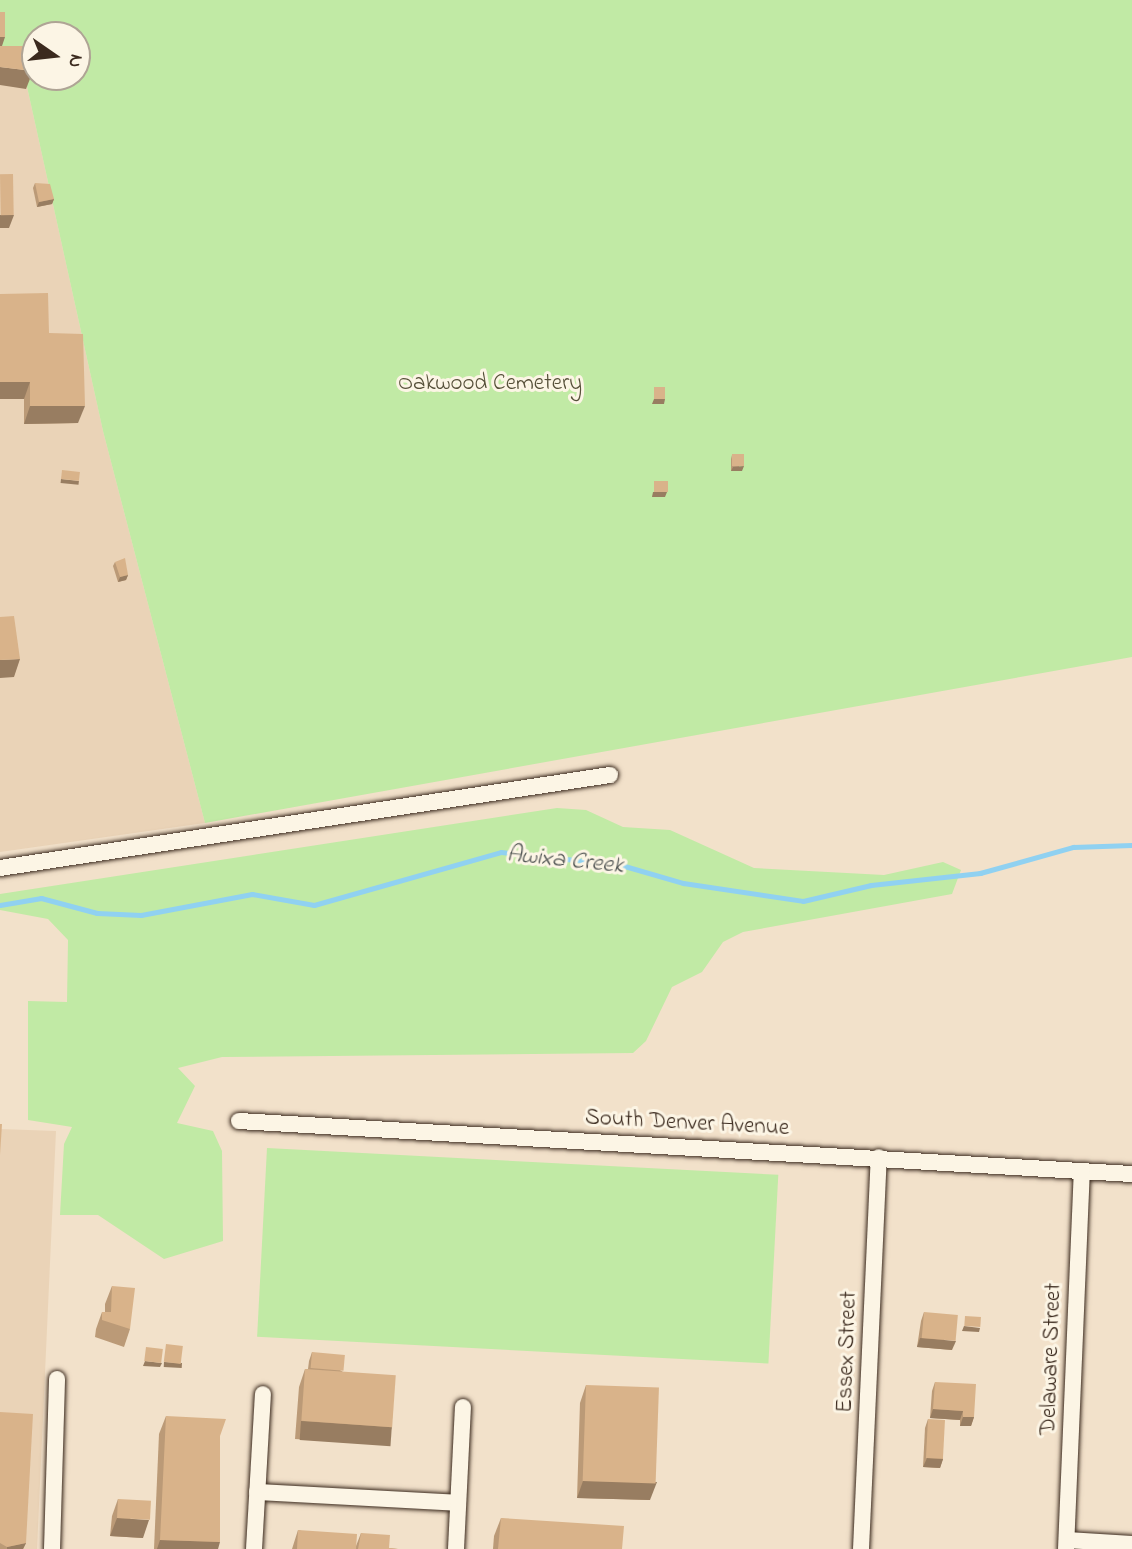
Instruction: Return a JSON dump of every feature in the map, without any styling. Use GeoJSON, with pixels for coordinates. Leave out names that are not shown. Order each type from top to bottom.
{"type":"FeatureCollection","features":[{"type":"Feature","properties":{"kind":"street"},"geometry":{"type":"LineString","coordinates":[[0,869],[610,775]]}},
{"type":"Feature","properties":{"kind":"street","name":"South Denver Avenue"},"geometry":{"type":"LineString","coordinates":[[239,1121],[1132,1174]]}},
{"type":"Feature","properties":{"kind":"street","name":"Essex Street"},"geometry":{"type":"LineString","coordinates":[[862,1549],[879,1157]]}},
{"type":"Feature","properties":{"kind":"street","name":"Delaware Street"},"geometry":{"type":"LineString","coordinates":[[1067,1544],[1082,1171]]}},
{"type":"Feature","properties":{"kind":"street"},"geometry":{"type":"LineString","coordinates":[[52,1549],[57,1379]]}},
{"type":"Feature","properties":{"kind":"street"},"geometry":{"type":"LineString","coordinates":[[254,1549],[263,1394]]}},
{"type":"Feature","properties":{"kind":"street"},"geometry":{"type":"LineString","coordinates":[[456,1549],[463,1407]]}},
{"type":"Feature","properties":{"kind":"street"},"geometry":{"type":"LineString","coordinates":[[257,1492],[458,1503]]}},
{"type":"Feature","properties":{"kind":"street"},"geometry":{"type":"LineString","coordinates":[[1067,1544],[1132,1544]]}},
{"type":"Feature","properties":{"kind":"shaded area"},"geometry":{"type":"Polygon","coordinates":[[[0,64],[21,64],[21,91],[28,91],[103,431],[205,823],[0,852],[0,64]]]}},
{"type":"Feature","properties":{"kind":"shaded area"},"geometry":{"type":"Polygon","coordinates":[[[0,1129],[56,1131],[37,1549],[0,1549],[0,1129]]]}},
{"type":"Feature","properties":{"kind":"green space","name":"Oakwood Cemetery"},"geometry":{"type":"Polygon","coordinates":[[[0,0],[1132,0],[1132,657],[205,823],[103,431],[28,91],[91,91],[91,21],[21,21],[21,64],[0,64],[0,0]]]}},
{"type":"Feature","properties":{"kind":"green space"},"geometry":{"type":"Polygon","coordinates":[[[557,808],[586,810],[623,827],[670,830],[754,868],[884,875],[943,862],[961,870],[952,894],[743,932],[723,942],[702,972],[672,987],[646,1041],[633,1053],[222,1057],[178,1068],[195,1086],[177,1123],[213,1131],[222,1151],[223,1241],[164,1259],[98,1215],[60,1215],[64,1144],[72,1127],[28,1120],[28,1001],[67,1002],[68,940],[48,919],[0,910],[0,894],[557,808]]]}},
{"type":"Feature","properties":{"kind":"green space"},"geometry":{"type":"Polygon","coordinates":[[[267,1148],[778,1175],[768,1364],[257,1337],[267,1148]]]}},
{"type":"Feature","properties":{"kind":"building"},"geometry":{"type":"Polygon","coordinates":[[[0,12],[5,12],[5,37],[0,37],[0,12]]]}},
{"type":"Feature","properties":{"kind":"building"},"geometry":{"type":"Polygon","coordinates":[[[0,46],[21,46],[21,70],[0,67],[0,46]]]}},
{"type":"Feature","properties":{"kind":"building"},"geometry":{"type":"Polygon","coordinates":[[[0,174],[13,174],[14,215],[1,215],[0,174]]]}},
{"type":"Feature","properties":{"kind":"building"},"geometry":{"type":"Polygon","coordinates":[[[35,183],[50,184],[54,199],[39,202],[35,183]]]}},
{"type":"Feature","properties":{"kind":"building"},"geometry":{"type":"Polygon","coordinates":[[[48,293],[49,333],[83,334],[85,406],[30,406],[30,382],[0,382],[0,294],[48,293]]]}},
{"type":"Feature","properties":{"kind":"building"},"geometry":{"type":"Polygon","coordinates":[[[654,387],[665,387],[665,399],[654,399],[654,387]]]}},
{"type":"Feature","properties":{"kind":"building"},"geometry":{"type":"Polygon","coordinates":[[[732,454],[744,454],[744,466],[732,466],[732,454]]]}},
{"type":"Feature","properties":{"kind":"building"},"geometry":{"type":"Polygon","coordinates":[[[62,470],[80,472],[79,481],[61,479],[62,470]]]}},
{"type":"Feature","properties":{"kind":"building"},"geometry":{"type":"Polygon","coordinates":[[[654,481],[668,481],[668,492],[654,492],[654,481]]]}},
{"type":"Feature","properties":{"kind":"building"},"geometry":{"type":"Polygon","coordinates":[[[125,558],[128,575],[120,577],[115,562],[125,558]]]}},
{"type":"Feature","properties":{"kind":"building"},"geometry":{"type":"Polygon","coordinates":[[[14,616],[20,659],[0,660],[0,617],[14,616]]]}},
{"type":"Feature","properties":{"kind":"building"},"geometry":{"type":"Polygon","coordinates":[[[0,1124],[2,1124],[0,1155],[0,1124]]]}},
{"type":"Feature","properties":{"kind":"building"},"geometry":{"type":"Polygon","coordinates":[[[112,1286],[135,1288],[130,1329],[102,1320],[102,1312],[111,1312],[112,1286]]]}},
{"type":"Feature","properties":{"kind":"building"},"geometry":{"type":"Polygon","coordinates":[[[924,1312],[958,1315],[956,1341],[922,1338],[924,1312]]]}},
{"type":"Feature","properties":{"kind":"building"},"geometry":{"type":"Polygon","coordinates":[[[965,1316],[981,1317],[980,1327],[964,1326],[965,1316]]]}},
{"type":"Feature","properties":{"kind":"building"},"geometry":{"type":"Polygon","coordinates":[[[166,1344],[183,1346],[181,1364],[164,1362],[166,1344]]]}},
{"type":"Feature","properties":{"kind":"building"},"geometry":{"type":"Polygon","coordinates":[[[146,1347],[163,1349],[161,1363],[144,1361],[146,1347]]]}},
{"type":"Feature","properties":{"kind":"building"},"geometry":{"type":"Polygon","coordinates":[[[312,1352],[345,1355],[343,1371],[311,1368],[312,1352]]]}},
{"type":"Feature","properties":{"kind":"building"},"geometry":{"type":"Polygon","coordinates":[[[305,1369],[396,1375],[392,1427],[301,1421],[305,1369]]]}},
{"type":"Feature","properties":{"kind":"building"},"geometry":{"type":"Polygon","coordinates":[[[935,1382],[976,1384],[974,1417],[963,1417],[963,1411],[933,1409],[935,1382]]]}},
{"type":"Feature","properties":{"kind":"building"},"geometry":{"type":"Polygon","coordinates":[[[586,1385],[659,1388],[656,1483],[583,1481],[586,1385]]]}},
{"type":"Feature","properties":{"kind":"building"},"geometry":{"type":"Polygon","coordinates":[[[0,1412],[33,1414],[26,1543],[7,1547],[0,1543],[0,1412]]]}},
{"type":"Feature","properties":{"kind":"building"},"geometry":{"type":"Polygon","coordinates":[[[166,1416],[226,1419],[220,1436],[220,1542],[160,1540],[166,1416]]]}},
{"type":"Feature","properties":{"kind":"building"},"geometry":{"type":"Polygon","coordinates":[[[928,1419],[945,1420],[943,1459],[926,1458],[928,1419]]]}},
{"type":"Feature","properties":{"kind":"building"},"geometry":{"type":"Polygon","coordinates":[[[118,1499],[151,1501],[150,1520],[117,1518],[118,1499]]]}},
{"type":"Feature","properties":{"kind":"building"},"geometry":{"type":"Polygon","coordinates":[[[501,1518],[624,1526],[622,1549],[498,1549],[501,1518]]]}},
{"type":"Feature","properties":{"kind":"building"},"geometry":{"type":"Polygon","coordinates":[[[298,1530],[357,1534],[356,1549],[297,1549],[298,1530]]]}},
{"type":"Feature","properties":{"kind":"building"},"geometry":{"type":"Polygon","coordinates":[[[361,1533],[390,1535],[389,1548],[398,1549],[358,1549],[361,1533]]]}},
{"type":"Feature","properties":{"kind":"waterway","name":"Awixa Creek"},"geometry":{"type":"LineString","coordinates":[[0,905],[41,898],[97,913],[141,915],[252,894],[314,905],[501,852],[621,865],[683,883],[803,901],[871,885],[980,873],[1073,847],[1132,845]]}}]}
